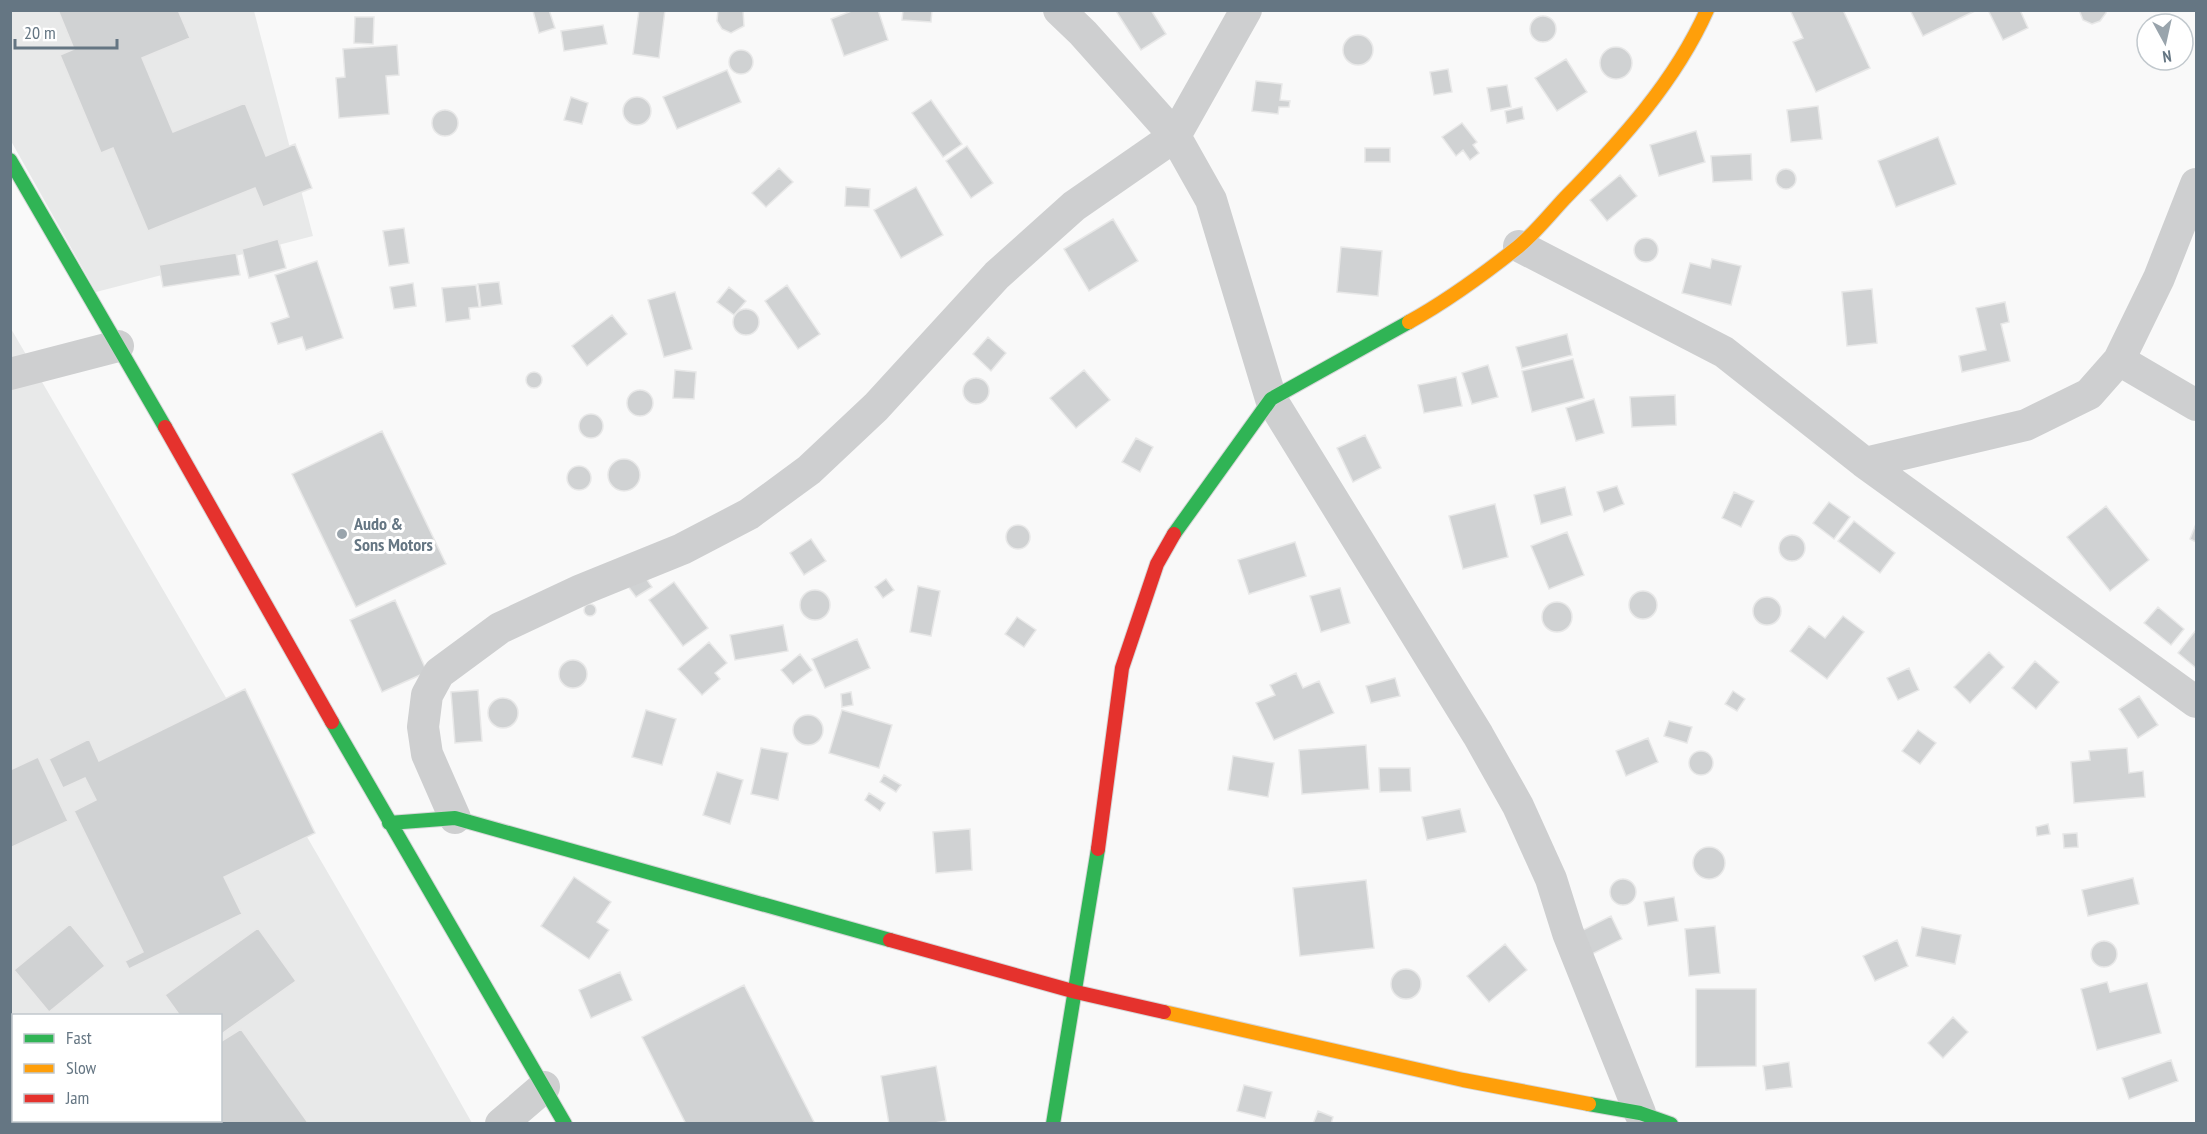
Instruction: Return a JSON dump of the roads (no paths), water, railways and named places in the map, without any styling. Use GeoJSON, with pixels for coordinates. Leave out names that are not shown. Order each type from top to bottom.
{"type":"FeatureCollection","features":[{"type":"Feature","properties":{"kind":"street"},"geometry":{"type":"LineString","coordinates":[[1059,10],[1083,33],[1175,135],[1211,200],[1271,399],[1518,806],[1551,879],[1568,933],[1640,1113]]}},
{"type":"Feature","properties":{"kind":"street"},"geometry":{"type":"LineString","coordinates":[[456,818],[427,754],[423,727],[427,695],[439,673],[500,628],[581,590],[682,549],[749,514],[809,470],[876,407],[997,275],[1074,206],[1175,135],[1246,10]]}},
{"type":"Feature","properties":{"kind":"street"},"geometry":{"type":"LineString","coordinates":[[1053,1124],[1076,992],[1122,668],[1157,564],[1177,529],[1271,399],[1432,309],[1519,246],[1605,157],[1652,101],[1694,39],[1707,10]]}},
{"type":"Feature","properties":{"kind":"street"},"geometry":{"type":"LineString","coordinates":[[10,160],[389,823],[565,1124]]}},
{"type":"Feature","properties":{"kind":"street"},"geometry":{"type":"LineString","coordinates":[[1865,464],[2026,425],[2089,394],[2120,360],[2159,278],[2196,184]]}},
{"type":"Feature","properties":{"kind":"street"},"geometry":{"type":"LineString","coordinates":[[1519,246],[1724,352],[1865,464],[2196,702]]}},
{"type":"Feature","properties":{"kind":"street"},"geometry":{"type":"LineString","coordinates":[[10,374],[118,346]]}},
{"type":"Feature","properties":{"kind":"street"},"geometry":{"type":"LineString","coordinates":[[2120,360],[2196,405]]}},
{"type":"Feature","properties":{"kind":"street"},"geometry":{"type":"LineString","coordinates":[[389,823],[456,818],[1076,992],[1462,1080],[1640,1113],[1671,1124]]}},
{"type":"Feature","properties":{"kind":"street"},"geometry":{"type":"LineString","coordinates":[[501,1124],[544,1087]]}},
{"type":"Feature","properties":{"kind":"place","name":"Audo & Sons Motors"},"geometry":{"type":"Point","coordinates":[342,534]}}]}
